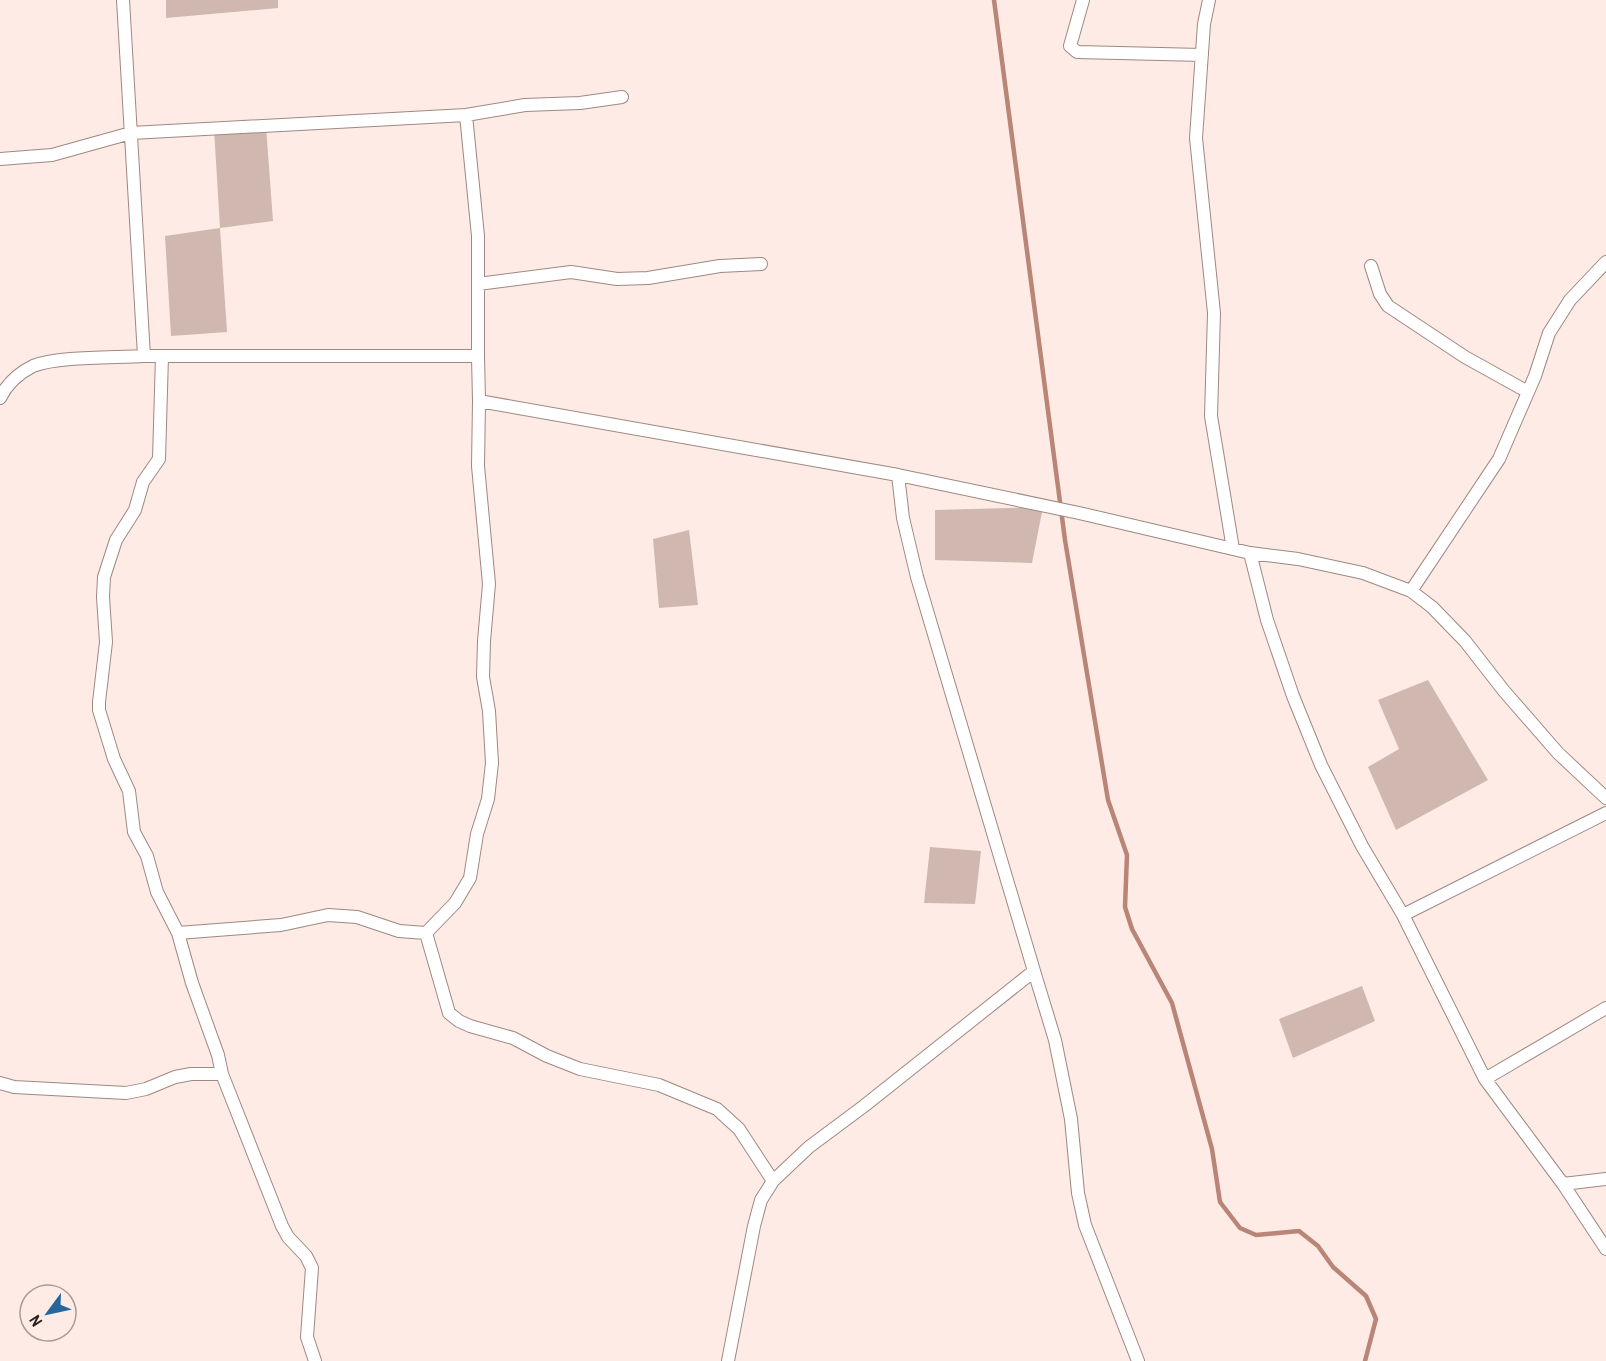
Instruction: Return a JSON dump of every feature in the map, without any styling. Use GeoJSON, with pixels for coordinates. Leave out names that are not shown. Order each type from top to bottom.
{"type":"FeatureCollection","features":[{"type":"Feature","properties":{"kind":"street"},"geometry":{"type":"LineString","coordinates":[[123,0],[144,356]]}},
{"type":"Feature","properties":{"kind":"street"},"geometry":{"type":"LineString","coordinates":[[1083,0],[1071,37],[1070,46],[1077,52],[1202,55]]}},
{"type":"Feature","properties":{"kind":"street"},"geometry":{"type":"LineString","coordinates":[[1209,0],[1204,24],[1196,138],[1214,313],[1211,416],[1233,549]]}},
{"type":"Feature","properties":{"kind":"street"},"geometry":{"type":"LineString","coordinates":[[0,159],[52,155],[131,133],[466,115],[525,105],[580,104],[622,97]]}},
{"type":"Feature","properties":{"kind":"street"},"geometry":{"type":"LineString","coordinates":[[426,933],[455,903],[470,878],[477,834],[488,799],[492,763],[489,711],[483,677],[489,584],[478,466],[478,236],[466,115]]}},
{"type":"Feature","properties":{"kind":"street"},"geometry":{"type":"LineString","coordinates":[[1411,591],[1499,459],[1528,392],[1549,333],[1570,300],[1606,262]]}},
{"type":"Feature","properties":{"kind":"street"},"geometry":{"type":"LineString","coordinates":[[478,284],[571,272],[617,279],[648,278],[720,266],[761,264]]}},
{"type":"Feature","properties":{"kind":"street"},"geometry":{"type":"LineString","coordinates":[[1371,266],[1380,294],[1388,306],[1465,357],[1528,392]]}},
{"type":"Feature","properties":{"kind":"street"},"geometry":{"type":"LineString","coordinates":[[0,398],[5,388],[20,373],[35,366],[65,360],[144,356],[478,356]]}},
{"type":"Feature","properties":{"kind":"street"},"geometry":{"type":"LineString","coordinates":[[162,356],[160,454],[143,482],[135,510],[116,540],[104,577],[106,642],[99,702],[107,739],[129,791],[134,832],[147,856],[157,892],[178,933],[192,983],[218,1055],[222,1074],[282,1226],[288,1237],[306,1257],[312,1269],[307,1336],[315,1361]]}},
{"type":"Feature","properties":{"kind":"street"},"geometry":{"type":"LineString","coordinates":[[478,401],[898,475],[1079,513],[1250,553],[1298,559],[1363,573],[1411,591],[1431,607],[1465,641],[1504,691],[1558,753],[1606,798]]}},
{"type":"Feature","properties":{"kind":"street"},"geometry":{"type":"LineString","coordinates":[[898,475],[903,518],[917,577],[1055,1040],[1071,1119],[1078,1193],[1085,1225],[1138,1361]]}},
{"type":"Feature","properties":{"kind":"street"},"geometry":{"type":"LineString","coordinates":[[1250,553],[1267,620],[1293,696],[1321,765],[1362,846],[1403,915],[1485,1079],[1563,1184],[1606,1249]]}},
{"type":"Feature","properties":{"kind":"street"},"geometry":{"type":"LineString","coordinates":[[1403,915],[1606,813]]}},
{"type":"Feature","properties":{"kind":"street"},"geometry":{"type":"LineString","coordinates":[[178,933],[281,925],[328,915],[357,917],[399,931],[426,933]]}},
{"type":"Feature","properties":{"kind":"street"},"geometry":{"type":"LineString","coordinates":[[426,933],[449,1013],[459,1021],[513,1038],[547,1056],[580,1069],[659,1085],[717,1109],[739,1129],[773,1180]]}},
{"type":"Feature","properties":{"kind":"street"},"geometry":{"type":"LineString","coordinates":[[728,1361],[754,1226],[761,1200],[773,1180],[809,1147],[1034,971]]}},
{"type":"Feature","properties":{"kind":"street"},"geometry":{"type":"LineString","coordinates":[[1485,1079],[1606,1008]]}},
{"type":"Feature","properties":{"kind":"street"},"geometry":{"type":"LineString","coordinates":[[0,1083],[14,1088],[126,1093],[146,1089],[175,1077],[191,1074],[222,1074]]}},
{"type":"Feature","properties":{"kind":"street"},"geometry":{"type":"LineString","coordinates":[[1563,1184],[1606,1179]]}},
{"type":"Feature","properties":{"kind":"building"},"geometry":{"type":"Polygon","coordinates":[[[166,0],[278,0],[278,8],[166,18],[166,0]]]}},
{"type":"Feature","properties":{"kind":"building"},"geometry":{"type":"Polygon","coordinates":[[[266,126],[273,221],[220,228],[214,129],[266,126]]]}},
{"type":"Feature","properties":{"kind":"building"},"geometry":{"type":"Polygon","coordinates":[[[220,228],[227,332],[171,336],[165,236],[220,228]]]}},
{"type":"Feature","properties":{"kind":"building"},"geometry":{"type":"Polygon","coordinates":[[[1043,507],[1032,563],[935,560],[935,510],[1043,507]]]}},
{"type":"Feature","properties":{"kind":"building"},"geometry":{"type":"Polygon","coordinates":[[[689,530],[698,605],[659,608],[653,539],[689,530]]]}},
{"type":"Feature","properties":{"kind":"building"},"geometry":{"type":"Polygon","coordinates":[[[1428,680],[1488,780],[1396,830],[1368,767],[1399,749],[1378,700],[1428,680]]]}},
{"type":"Feature","properties":{"kind":"building"},"geometry":{"type":"Polygon","coordinates":[[[930,847],[981,851],[975,904],[924,903],[930,847]]]}},
{"type":"Feature","properties":{"kind":"building"},"geometry":{"type":"Polygon","coordinates":[[[1362,986],[1375,1021],[1293,1058],[1279,1019],[1362,986]]]}},
{"type":"Feature","properties":{"kind":"waterway"},"geometry":{"type":"LineString","coordinates":[[994,0],[1065,540],[1108,800],[1127,855],[1125,907],[1132,929],[1172,1003],[1212,1149],[1220,1202],[1240,1228],[1256,1235],[1299,1231],[1318,1246],[1333,1267],[1366,1296],[1376,1319],[1365,1361]]}}]}
